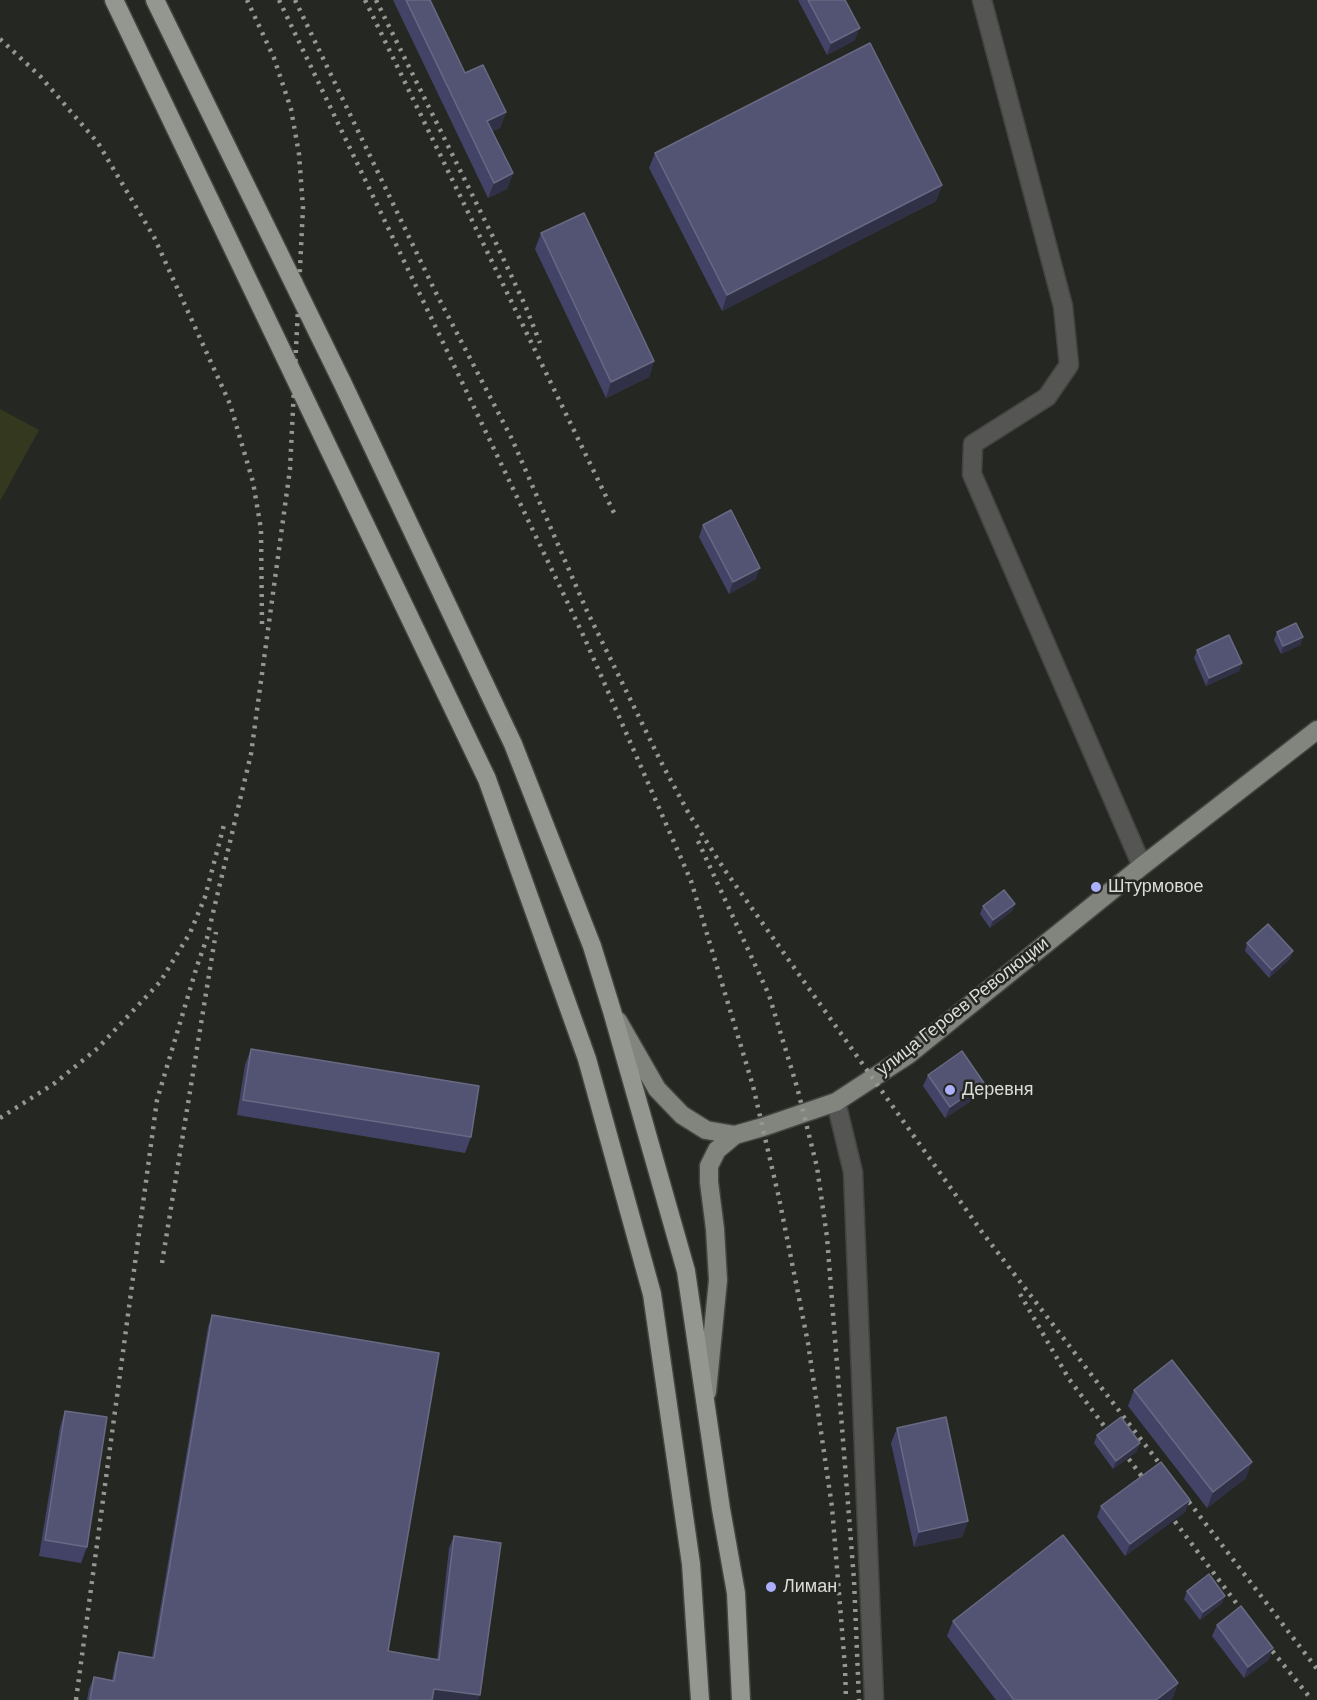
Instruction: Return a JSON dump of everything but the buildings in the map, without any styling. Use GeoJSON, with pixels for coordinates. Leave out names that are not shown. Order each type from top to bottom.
{"type":"FeatureCollection","features":[{"type":"Feature","properties":{"kind":"highway"},"geometry":{"type":"LineString","coordinates":[[114,0],[487,780],[587,1059],[652,1294],[691,1563],[700,1700]]}},
{"type":"Feature","properties":{"kind":"highway"},"geometry":{"type":"LineString","coordinates":[[155,0],[343,384],[513,744],[592,946],[686,1271],[736,1593],[741,1700]]}},
{"type":"Feature","properties":{"kind":"main road","name":"улица Героев Революции"},"geometry":{"type":"LineString","coordinates":[[612,1011],[657,1089],[682,1115],[706,1130],[735,1135],[836,1102],[908,1055],[1142,866],[1317,730]]}},
{"type":"Feature","properties":{"kind":"main road"},"geometry":{"type":"LineString","coordinates":[[706,1408],[718,1280],[709,1166],[717,1150],[735,1135]]}},
{"type":"Feature","properties":{"kind":"street"},"geometry":{"type":"LineString","coordinates":[[982,0],[1063,306],[1069,365],[1047,397],[973,444],[972,474],[1142,866]]}},
{"type":"Feature","properties":{"kind":"street"},"geometry":{"type":"LineString","coordinates":[[836,1102],[853,1172],[874,1700]]}},
{"type":"Feature","properties":{"kind":"green space"},"geometry":{"type":"Polygon","coordinates":[[[0,409],[39,430],[0,501],[0,409]]]}},
{"type":"Feature","properties":{"kind":"railway"},"geometry":{"type":"LineString","coordinates":[[76,1700],[157,1100],[207,938],[251,754],[290,469],[303,208],[299,154],[291,109],[274,58],[247,0]]}},
{"type":"Feature","properties":{"kind":"railway"},"geometry":{"type":"LineString","coordinates":[[279,0],[585,639],[691,881],[753,1086],[779,1198],[808,1343],[832,1507],[846,1700]]}},
{"type":"Feature","properties":{"kind":"railway"},"geometry":{"type":"LineString","coordinates":[[295,0],[435,291],[512,439],[587,611],[689,814],[724,869],[982,1232],[1317,1669]]}},
{"type":"Feature","properties":{"kind":"railway"},"geometry":{"type":"LineString","coordinates":[[365,0],[616,517]]}},
{"type":"Feature","properties":{"kind":"railway"},"geometry":{"type":"LineString","coordinates":[[376,0],[495,241],[540,343]]}},
{"type":"Feature","properties":{"kind":"railway"},"geometry":{"type":"LineString","coordinates":[[0,39],[40,76],[98,143],[154,237],[230,404],[253,482],[261,529],[262,624]]}},
{"type":"Feature","properties":{"kind":"railway"},"geometry":{"type":"LineString","coordinates":[[0,1118],[55,1083],[98,1048],[160,982],[190,933],[205,897],[225,821]]}},
{"type":"Feature","properties":{"kind":"railway"},"geometry":{"type":"LineString","coordinates":[[698,841],[769,995],[797,1087],[817,1167],[827,1237],[854,1580],[859,1700]]}},
{"type":"Feature","properties":{"kind":"railway"},"geometry":{"type":"LineString","coordinates":[[162,1263],[216,932]]}},
{"type":"Feature","properties":{"kind":"railway"},"geometry":{"type":"LineString","coordinates":[[1020,1294],[1069,1379],[1152,1490]]}},
{"type":"Feature","properties":{"kind":"railway"},"geometry":{"type":"LineString","coordinates":[[1164,1507],[1249,1620]]}},
{"type":"Feature","properties":{"kind":"railway"},"geometry":{"type":"LineString","coordinates":[[1261,1637],[1312,1700]]}},
{"type":"Feature","properties":{"kind":"place","name":"Штурмовое"},"geometry":{"type":"Point","coordinates":[1096,887]}},
{"type":"Feature","properties":{"kind":"place","name":"Деревня"},"geometry":{"type":"Point","coordinates":[950,1090]}},
{"type":"Feature","properties":{"kind":"place","name":"Лиман"},"geometry":{"type":"Point","coordinates":[771,1587]}}]}
